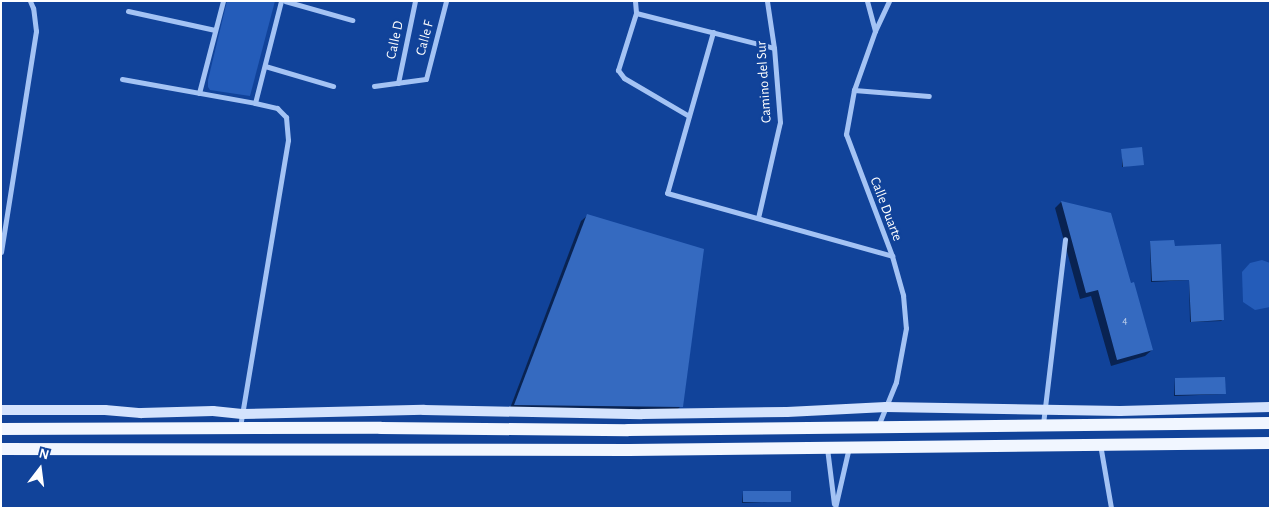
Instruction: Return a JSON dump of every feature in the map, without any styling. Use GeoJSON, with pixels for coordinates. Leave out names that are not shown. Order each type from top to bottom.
{"type":"FeatureCollection","features":[{"type":"Feature","properties":{"kind":"main road"},"geometry":{"type":"LineString","coordinates":[[1,429],[628,430],[1270,423]]}},
{"type":"Feature","properties":{"kind":"main road"},"geometry":{"type":"LineString","coordinates":[[1,449],[629,450],[1270,443]]}},
{"type":"Feature","properties":{"kind":"street"},"geometry":{"type":"LineString","coordinates":[[1,252],[36,31],[34,8],[30,1]]}},
{"type":"Feature","properties":{"kind":"street"},"geometry":{"type":"LineString","coordinates":[[200,93],[223,1]]}},
{"type":"Feature","properties":{"kind":"street"},"geometry":{"type":"LineString","coordinates":[[255,103],[281,1]]}},
{"type":"Feature","properties":{"kind":"street"},"geometry":{"type":"LineString","coordinates":[[285,1],[352,20]]}},
{"type":"Feature","properties":{"kind":"street","name":"Calle D"},"geometry":{"type":"LineString","coordinates":[[398,84],[415,1]]}},
{"type":"Feature","properties":{"kind":"street","name":"Calle F"},"geometry":{"type":"LineString","coordinates":[[398,84],[425,80],[446,1]]}},
{"type":"Feature","properties":{"kind":"street"},"geometry":{"type":"LineString","coordinates":[[635,1],[636,13],[618,70],[624,78],[689,116]]}},
{"type":"Feature","properties":{"kind":"street","name":"Camino del Sur"},"geometry":{"type":"LineString","coordinates":[[758,218],[780,122],[774,48],[767,1]]}},
{"type":"Feature","properties":{"kind":"street"},"geometry":{"type":"LineString","coordinates":[[867,1],[875,32]]}},
{"type":"Feature","properties":{"kind":"street","name":"Calle Duarte"},"geometry":{"type":"LineString","coordinates":[[878,426],[896,382],[906,328],[903,295],[892,256],[846,134],[854,90],[875,32],[889,1]]}},
{"type":"Feature","properties":{"kind":"street"},"geometry":{"type":"LineString","coordinates":[[128,11],[215,30]]}},
{"type":"Feature","properties":{"kind":"street"},"geometry":{"type":"LineString","coordinates":[[636,13],[774,48]]}},
{"type":"Feature","properties":{"kind":"street"},"geometry":{"type":"LineString","coordinates":[[713,32],[667,193],[892,256]]}},
{"type":"Feature","properties":{"kind":"street"},"geometry":{"type":"LineString","coordinates":[[265,66],[333,86]]}},
{"type":"Feature","properties":{"kind":"street"},"geometry":{"type":"LineString","coordinates":[[122,79],[255,103],[277,108],[286,116],[288,140],[239,428]]}},
{"type":"Feature","properties":{"kind":"street"},"geometry":{"type":"LineString","coordinates":[[374,86],[398,84]]}},
{"type":"Feature","properties":{"kind":"street"},"geometry":{"type":"LineString","coordinates":[[854,90],[929,96]]}},
{"type":"Feature","properties":{"kind":"street"},"geometry":{"type":"LineString","coordinates":[[1043,424],[1065,240]]}},
{"type":"Feature","properties":{"kind":"street"},"geometry":{"type":"LineString","coordinates":[[1,410],[105,410],[141,413],[213,411],[242,414],[424,410],[642,414],[787,412],[886,407],[1120,411],[1270,408]]}},
{"type":"Feature","properties":{"kind":"street"},"geometry":{"type":"LineString","coordinates":[[1100,444],[1111,508]]}},
{"type":"Feature","properties":{"kind":"street"},"geometry":{"type":"LineString","coordinates":[[835,508],[849,447]]}},
{"type":"Feature","properties":{"kind":"street"},"geometry":{"type":"LineString","coordinates":[[827,448],[835,508]]}},
{"type":"Feature","properties":{"kind":"shaded area"},"geometry":{"type":"Polygon","coordinates":[[[227,1],[275,1],[250,96],[210,90],[208,87],[208,80],[227,1]]]}},
{"type":"Feature","properties":{"kind":"shaded area"},"geometry":{"type":"Polygon","coordinates":[[[1262,260],[1270,263],[1270,307],[1255,310],[1243,302],[1242,272],[1250,263],[1262,260]]]}},
{"type":"Feature","properties":{"kind":"building"},"geometry":{"type":"Polygon","coordinates":[[[1142,147],[1144,165],[1123,167],[1121,149],[1142,147]]]}},
{"type":"Feature","properties":{"kind":"building"},"geometry":{"type":"Polygon","coordinates":[[[1061,201],[1111,213],[1131,283],[1134,282],[1153,350],[1117,360],[1098,290],[1086,293],[1061,201]]]}},
{"type":"Feature","properties":{"kind":"building"},"geometry":{"type":"Polygon","coordinates":[[[587,214],[704,249],[683,407],[514,405],[587,214]]]}},
{"type":"Feature","properties":{"kind":"building"},"geometry":{"type":"Polygon","coordinates":[[[1174,240],[1175,246],[1221,244],[1224,320],[1191,322],[1189,280],[1152,281],[1150,241],[1174,240]]]}},
{"type":"Feature","properties":{"kind":"building"},"geometry":{"type":"Polygon","coordinates":[[[1225,377],[1226,394],[1175,395],[1175,378],[1225,377]]]}},
{"type":"Feature","properties":{"kind":"building"},"geometry":{"type":"Polygon","coordinates":[[[743,491],[791,491],[791,502],[743,502],[743,491]]]}}]}
